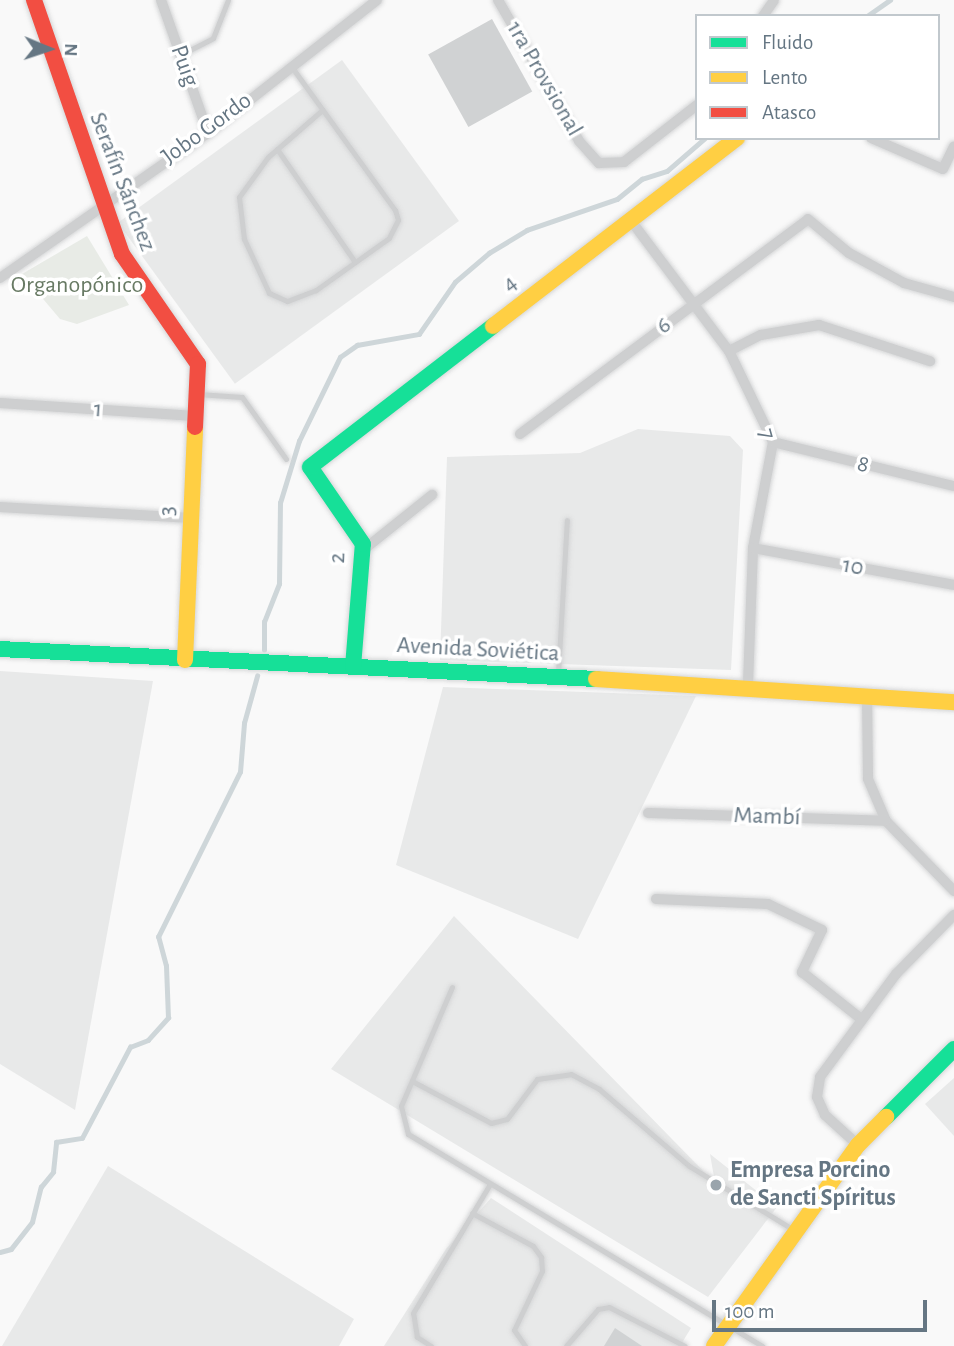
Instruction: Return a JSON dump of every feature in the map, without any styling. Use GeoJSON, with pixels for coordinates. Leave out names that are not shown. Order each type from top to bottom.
{"type":"FeatureCollection","features":[{"type":"Feature","properties":{"kind":"street","name":"Serafín Sánchez"},"geometry":{"type":"LineString","coordinates":[[34,0],[101,204],[143,292],[198,364]]}},
{"type":"Feature","properties":{"kind":"street","name":"Puig"},"geometry":{"type":"LineString","coordinates":[[161,0],[208,133]]}},
{"type":"Feature","properties":{"kind":"street","name":"Jobo Gordo"},"geometry":{"type":"LineString","coordinates":[[0,278],[101,204],[208,133],[377,0]]}},
{"type":"Feature","properties":{"kind":"street","name":"1ra Provsional"},"geometry":{"type":"LineString","coordinates":[[498,0],[579,141],[599,163],[624,162],[695,107]]}},
{"type":"Feature","properties":{"kind":"street","name":"4"},"geometry":{"type":"LineString","coordinates":[[310,467],[632,222],[734,140]]}},
{"type":"Feature","properties":{"kind":"street"},"geometry":{"type":"LineString","coordinates":[[876,140],[943,169],[954,146]]}},
{"type":"Feature","properties":{"kind":"street","name":"6"},"geometry":{"type":"LineString","coordinates":[[520,434],[808,219],[849,253],[904,283],[954,297]]}},
{"type":"Feature","properties":{"kind":"street","name":"7"},"geometry":{"type":"LineString","coordinates":[[632,222],[729,351],[773,442],[753,548],[748,685]]}},
{"type":"Feature","properties":{"kind":"street"},"geometry":{"type":"LineString","coordinates":[[729,351],[761,335],[819,325],[930,361]]}},
{"type":"Feature","properties":{"kind":"street","name":"3"},"geometry":{"type":"LineString","coordinates":[[185,660],[198,364]]}},
{"type":"Feature","properties":{"kind":"street","name":"1"},"geometry":{"type":"LineString","coordinates":[[0,403],[195,416]]}},
{"type":"Feature","properties":{"kind":"street","name":"8"},"geometry":{"type":"LineString","coordinates":[[773,442],[954,486]]}},
{"type":"Feature","properties":{"kind":"street","name":"2"},"geometry":{"type":"LineString","coordinates":[[310,467],[362,551],[353,667]]}},
{"type":"Feature","properties":{"kind":"street"},"geometry":{"type":"LineString","coordinates":[[362,551],[432,495]]}},
{"type":"Feature","properties":{"kind":"street"},"geometry":{"type":"LineString","coordinates":[[0,507],[191,518]]}},
{"type":"Feature","properties":{"kind":"street","name":"10"},"geometry":{"type":"LineString","coordinates":[[753,548],[954,586]]}},
{"type":"Feature","properties":{"kind":"street","name":"Avenida Soviética"},"geometry":{"type":"LineString","coordinates":[[1,650],[748,685],[954,702]]}},
{"type":"Feature","properties":{"kind":"street"},"geometry":{"type":"LineString","coordinates":[[867,694],[869,779],[886,821],[954,891]]}},
{"type":"Feature","properties":{"kind":"street","name":"Mambí"},"geometry":{"type":"LineString","coordinates":[[648,813],[886,821]]}},
{"type":"Feature","properties":{"kind":"street"},"geometry":{"type":"LineString","coordinates":[[656,899],[768,904],[822,930],[802,972],[860,1018]]}},
{"type":"Feature","properties":{"kind":"street"},"geometry":{"type":"LineString","coordinates":[[858,1145],[825,1115],[817,1097],[820,1077],[860,1018],[954,915]]}},
{"type":"Feature","properties":{"kind":"street"},"geometry":{"type":"LineString","coordinates":[[714,1346],[794,1230],[858,1145],[954,1049]]}},
{"type":"Feature","properties":{"kind":"lane"},"geometry":{"type":"LineString","coordinates":[[180,55],[213,38],[228,0]]}},
{"type":"Feature","properties":{"kind":"lane"},"geometry":{"type":"LineString","coordinates":[[291,66],[322,110],[398,220],[389,238],[297,300],[269,293],[244,239],[237,208],[244,185],[277,149],[322,110]]}},
{"type":"Feature","properties":{"kind":"lane"},"geometry":{"type":"LineString","coordinates":[[277,149],[355,262]]}},
{"type":"Feature","properties":{"kind":"lane"},"geometry":{"type":"LineString","coordinates":[[198,394],[242,397],[286,459]]}},
{"type":"Feature","properties":{"kind":"lane"},"geometry":{"type":"LineString","coordinates":[[558,677],[567,520]]}},
{"type":"Feature","properties":{"kind":"lane"},"geometry":{"type":"LineString","coordinates":[[452,987],[401,1106],[408,1135],[762,1346]]}},
{"type":"Feature","properties":{"kind":"lane"},"geometry":{"type":"LineString","coordinates":[[412,1081],[491,1123],[507,1119],[537,1079],[571,1074],[599,1089],[689,1166],[794,1230]]}},
{"type":"Feature","properties":{"kind":"lane"},"geometry":{"type":"LineString","coordinates":[[431,1346],[417,1337],[413,1313],[490,1184]]}},
{"type":"Feature","properties":{"kind":"lane"},"geometry":{"type":"LineString","coordinates":[[472,1213],[533,1246],[541,1257],[542,1271],[514,1330],[525,1346]]}},
{"type":"Feature","properties":{"kind":"lane"},"geometry":{"type":"LineString","coordinates":[[566,1346],[598,1309],[608,1307],[673,1343],[685,1346]]}},
{"type":"Feature","properties":{"kind":"shaded area"},"geometry":{"type":"Polygon","coordinates":[[[342,60],[459,221],[235,384],[118,223],[342,60]]]}},
{"type":"Feature","properties":{"kind":"shaded area"},"geometry":{"type":"Polygon","coordinates":[[[638,429],[730,436],[743,450],[731,670],[440,660],[447,457],[580,453],[638,429]]]}},
{"type":"Feature","properties":{"kind":"shaded area"},"geometry":{"type":"Polygon","coordinates":[[[0,671],[153,681],[75,1110],[0,1064],[0,671]]]}},
{"type":"Feature","properties":{"kind":"shaded area"},"geometry":{"type":"Polygon","coordinates":[[[443,687],[696,696],[578,939],[396,865],[443,687]]]}},
{"type":"Feature","properties":{"kind":"shaded area","name":"Empresa Porcino de Sancti Spíritus"},"geometry":{"type":"Polygon","coordinates":[[[454,916],[715,1183],[710,1154],[777,1207],[708,1297],[331,1069],[454,916]]]}},
{"type":"Feature","properties":{"kind":"shaded area"},"geometry":{"type":"Polygon","coordinates":[[[954,1078],[954,1136],[925,1104],[954,1078]]]}},
{"type":"Feature","properties":{"kind":"shaded area"},"geometry":{"type":"Polygon","coordinates":[[[108,1166],[354,1319],[339,1346],[2,1346],[108,1166]]]}},
{"type":"Feature","properties":{"kind":"shaded area"},"geometry":{"type":"Polygon","coordinates":[[[491,1198],[691,1328],[680,1346],[384,1346],[446,1249],[491,1198]]]}},
{"type":"Feature","properties":{"kind":"green space","name":"Organopónico"},"geometry":{"type":"Polygon","coordinates":[[[87,236],[129,305],[77,324],[60,319],[22,274],[87,236]]]}},
{"type":"Feature","properties":{"kind":"building"},"geometry":{"type":"Polygon","coordinates":[[[492,19],[532,92],[468,127],[428,54],[492,19]]]}},
{"type":"Feature","properties":{"kind":"building"},"geometry":{"type":"Polygon","coordinates":[[[615,1328],[642,1346],[604,1346],[615,1328]]]}},
{"type":"Feature","properties":{"kind":"waterway"},"geometry":{"type":"LineString","coordinates":[[870,14],[890,0]]}},
{"type":"Feature","properties":{"kind":"waterway"},"geometry":{"type":"LineString","coordinates":[[264,650],[264,622],[279,584],[280,503],[299,441],[340,357],[357,345],[419,334],[455,282],[489,253],[527,230],[617,199],[642,179],[667,171],[703,140]]}},
{"type":"Feature","properties":{"kind":"waterway"},"geometry":{"type":"LineString","coordinates":[[0,1252],[11,1249],[32,1222],[41,1187],[53,1172],[56,1142],[82,1138],[130,1047],[148,1040],[168,1018],[166,966],[158,937],[240,772],[244,723],[257,676]]}},
{"type":"Feature","properties":{"kind":"traffic: fast"},"geometry":{"type":"LineString","coordinates":[[353,667],[363,544],[310,467],[493,326]]}},
{"type":"Feature","properties":{"kind":"traffic: fast"},"geometry":{"type":"LineString","coordinates":[[0,649],[596,679]]}},
{"type":"Feature","properties":{"kind":"traffic: fast"},"geometry":{"type":"LineString","coordinates":[[886,1117],[954,1049]]}},
{"type":"Feature","properties":{"kind":"traffic: slow"},"geometry":{"type":"LineString","coordinates":[[493,326],[734,140]]}},
{"type":"Feature","properties":{"kind":"traffic: slow"},"geometry":{"type":"LineString","coordinates":[[185,660],[195,427]]}},
{"type":"Feature","properties":{"kind":"traffic: slow"},"geometry":{"type":"LineString","coordinates":[[596,679],[954,702]]}},
{"type":"Feature","properties":{"kind":"traffic: slow"},"geometry":{"type":"LineString","coordinates":[[714,1346],[858,1145],[886,1117]]}},
{"type":"Feature","properties":{"kind":"traffic: jam"},"geometry":{"type":"LineString","coordinates":[[34,0],[122,254],[198,364],[195,427]]}},
{"type":"Feature","properties":{"kind":"place","name":"Empresa Porcino de Sancti Spíritus"},"geometry":{"type":"Point","coordinates":[716,1185]}}]}
